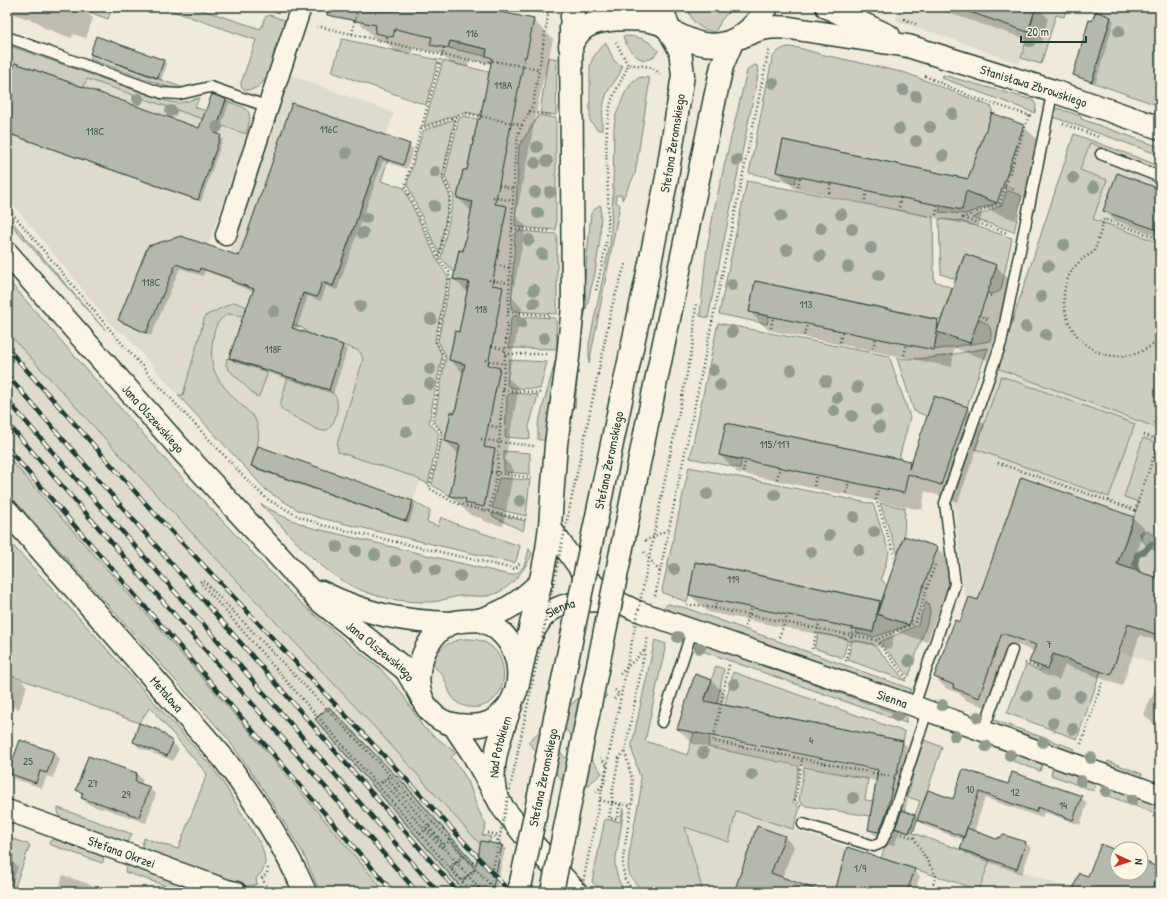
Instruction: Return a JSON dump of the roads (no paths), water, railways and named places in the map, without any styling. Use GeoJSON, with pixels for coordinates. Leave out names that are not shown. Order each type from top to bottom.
{"type":"FeatureCollection","features":[{"type":"Feature","properties":{"kind":"main road"},"geometry":{"type":"LineString","coordinates":[[541,582],[517,604],[496,615],[479,620],[453,623],[436,634],[427,649],[419,671],[419,692],[424,704],[430,712],[444,721],[453,724],[472,726],[490,722],[503,713],[515,694],[541,582],[550,526],[556,448],[568,358],[573,306],[570,46],[572,16],[576,7]]}},
{"type":"Feature","properties":{"kind":"main road","name":"Stefana Żeromskiego"},"geometry":{"type":"LineString","coordinates":[[519,892],[666,185],[683,75],[680,50],[669,30],[662,7]]}},
{"type":"Feature","properties":{"kind":"main road"},"geometry":{"type":"LineString","coordinates":[[570,46],[582,30],[588,26],[604,21],[617,20],[643,20],[662,24],[669,30],[693,41],[704,44],[721,44],[736,39],[756,22],[767,7]]}},
{"type":"Feature","properties":{"kind":"main road","name":"Stanisława Zbrowskiego"},"geometry":{"type":"LineString","coordinates":[[827,7],[908,46]]}},
{"type":"Feature","properties":{"kind":"main road","name":"Stanisława Zbrowskiego"},"geometry":{"type":"LineString","coordinates":[[736,39],[758,29],[773,26],[908,46],[1053,90],[1160,128]]}},
{"type":"Feature","properties":{"kind":"main road"},"geometry":{"type":"LineString","coordinates":[[564,887],[646,429],[722,66],[736,39]]}},
{"type":"Feature","properties":{"kind":"main road","name":"Jana Olszewskiego"},"geometry":{"type":"LineString","coordinates":[[7,253],[180,448],[302,582],[320,601],[406,670],[419,692]]}},
{"type":"Feature","properties":{"kind":"main road","name":"Metalowa"},"geometry":{"type":"LineString","coordinates":[[7,511],[224,759],[257,804],[272,829],[301,891]]}},
{"type":"Feature","properties":{"kind":"main road","name":"Jana Olszewskiego"},"geometry":{"type":"LineString","coordinates":[[302,582],[338,600],[371,613],[410,621],[453,623]]}},
{"type":"Feature","properties":{"kind":"main road"},"geometry":{"type":"LineString","coordinates":[[479,620],[493,626],[514,649],[517,658],[518,670],[515,694]]}},
{"type":"Feature","properties":{"kind":"main road","name":"Nad Potokiem"},"geometry":{"type":"LineString","coordinates":[[495,794],[493,786],[497,750],[515,694]]}},
{"type":"Feature","properties":{"kind":"main road","name":"Nad Potokiem"},"geometry":{"type":"LineString","coordinates":[[453,724],[468,746],[503,808],[564,887],[588,892]]}},
{"type":"Feature","properties":{"kind":"street"},"geometry":{"type":"LineString","coordinates":[[226,235],[299,14]]}},
{"type":"Feature","properties":{"kind":"street","name":"Sienna"},"geometry":{"type":"LineString","coordinates":[[550,526],[570,556],[586,576],[609,597],[635,610],[921,709],[1160,795]]}},
{"type":"Feature","properties":{"kind":"street","name":"Sienna"},"geometry":{"type":"LineString","coordinates":[[523,657],[530,639],[544,617],[558,608],[592,601],[624,605]]}},
{"type":"Feature","properties":{"kind":"street","name":"Stefana Okrzei"},"geometry":{"type":"LineString","coordinates":[[7,810],[236,892]]}},
{"type":"Feature","properties":{"kind":"lane"},"geometry":{"type":"LineString","coordinates":[[7,37],[162,93],[180,94],[210,87],[269,107]]}},
{"type":"Feature","properties":{"kind":"lane"},"geometry":{"type":"LineString","coordinates":[[804,824],[874,846],[881,843],[890,824],[955,584],[945,503],[1001,343],[1051,99]]}},
{"type":"Feature","properties":{"kind":"lane"},"geometry":{"type":"LineString","coordinates":[[1101,154],[1160,177]]}},
{"type":"Feature","properties":{"kind":"lane"},"geometry":{"type":"LineString","coordinates":[[662,722],[692,631]]}},
{"type":"Feature","properties":{"kind":"lane"},"geometry":{"type":"LineString","coordinates":[[983,731],[1012,650]]}},
{"type":"Feature","properties":{"kind":"waterway"},"geometry":{"type":"LineString","coordinates":[[1137,571],[1135,565],[1137,555],[1145,551],[1151,544]]}},
{"type":"Feature","properties":{"kind":"railway"},"geometry":{"type":"LineString","coordinates":[[7,348],[155,514],[407,780],[510,892]]}},
{"type":"Feature","properties":{"kind":"railway"},"geometry":{"type":"LineString","coordinates":[[7,375],[458,892]]}},
{"type":"Feature","properties":{"kind":"railway"},"geometry":{"type":"LineString","coordinates":[[7,400],[438,892]]}},
{"type":"Feature","properties":{"kind":"railway"},"geometry":{"type":"LineString","coordinates":[[7,423],[417,892]]}},
{"type":"Feature","properties":{"kind":"railway"},"geometry":{"type":"LineString","coordinates":[[7,448],[393,892]]}}]}
